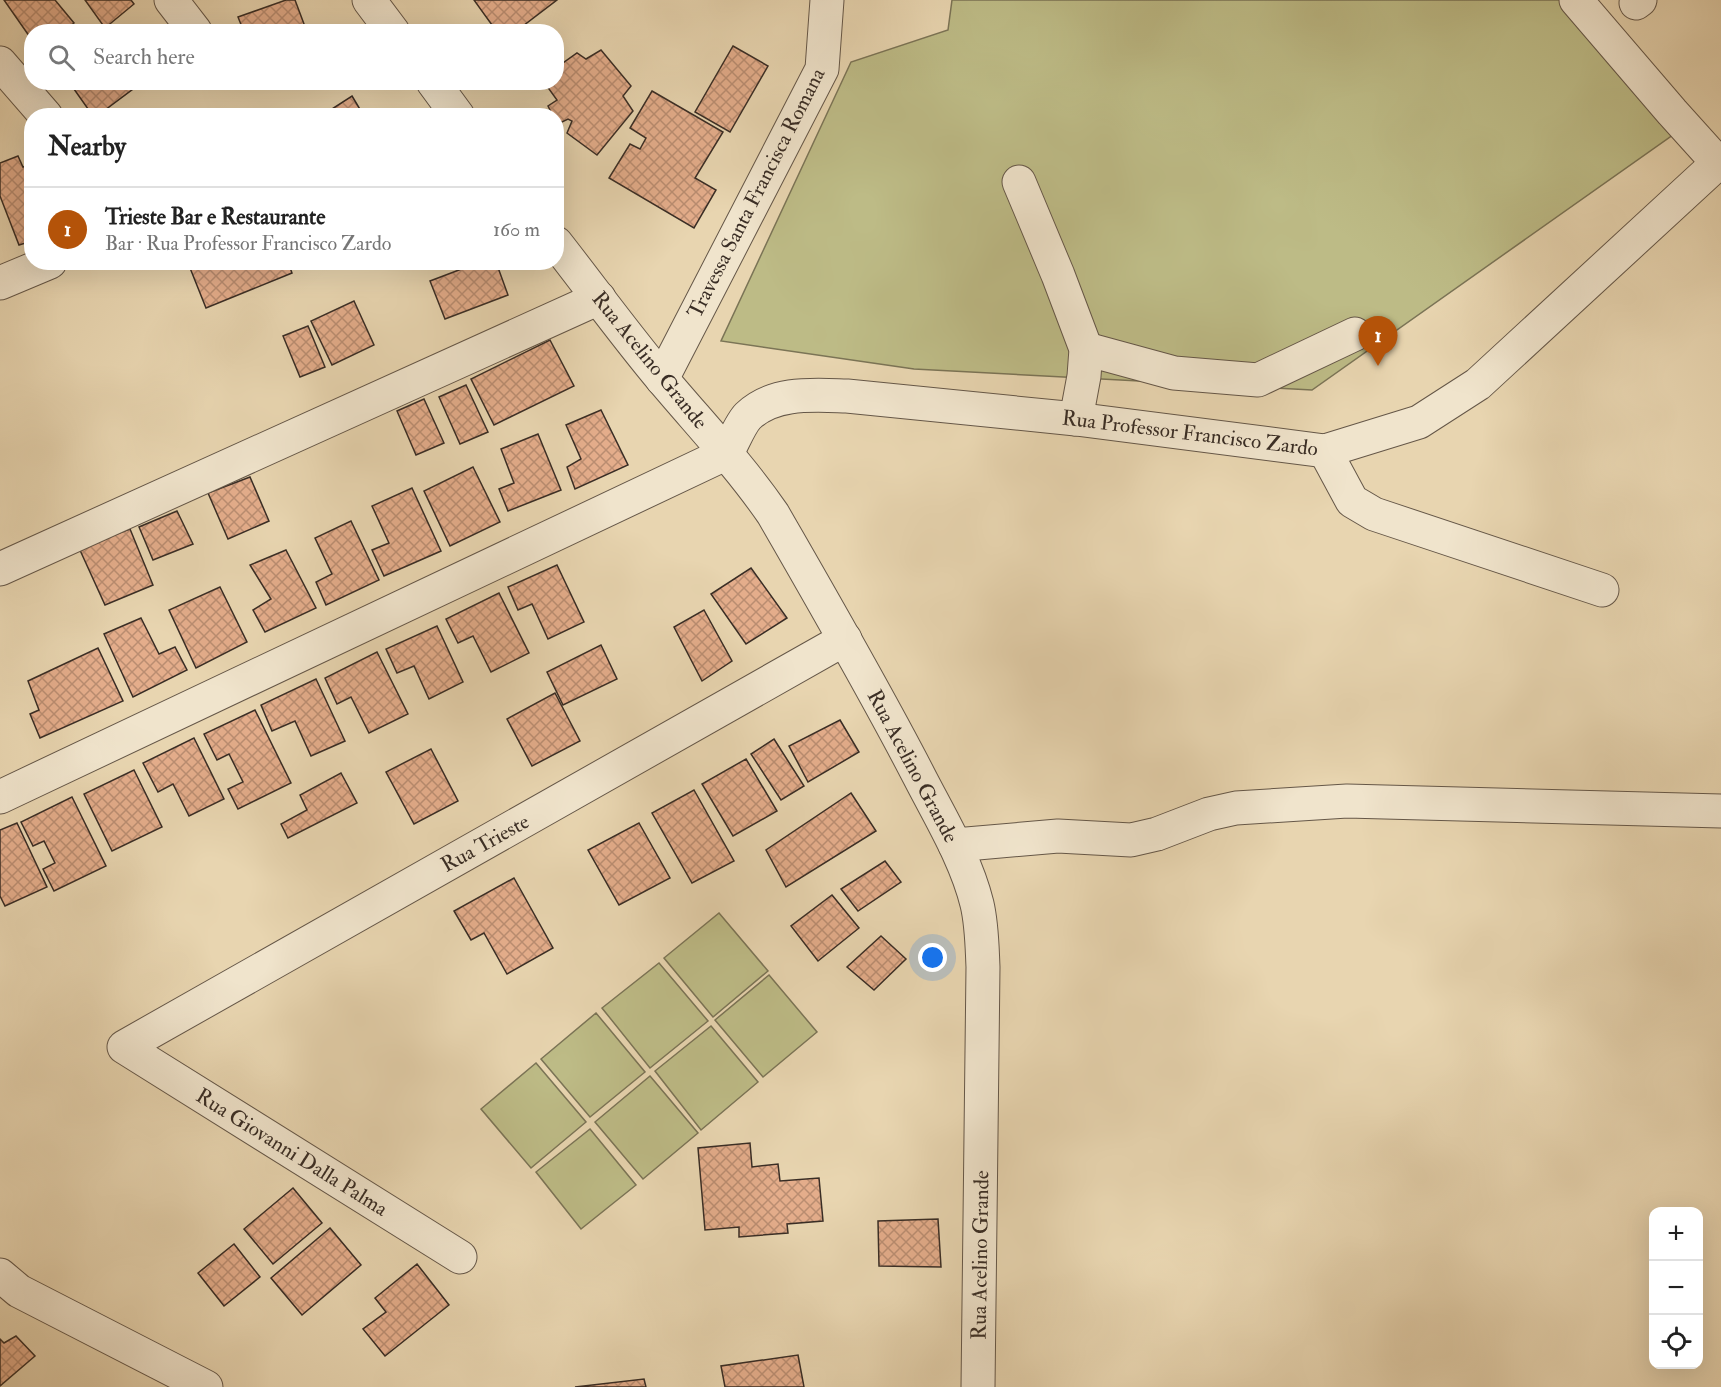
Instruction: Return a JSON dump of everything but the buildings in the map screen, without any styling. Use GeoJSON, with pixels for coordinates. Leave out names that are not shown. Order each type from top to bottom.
{"type":"FeatureCollection","features":[{"type":"Feature","properties":{"kind":"street"},"geometry":{"type":"LineString","coordinates":[[171,0],[189,24]]}},
{"type":"Feature","properties":{"kind":"street"},"geometry":{"type":"LineString","coordinates":[[369,0],[387,24]]}},
{"type":"Feature","properties":{"kind":"street","name":"Travessa Santa Francisca Romana"},"geometry":{"type":"LineString","coordinates":[[662,379],[822,69],[827,0]]}},
{"type":"Feature","properties":{"kind":"street"},"geometry":{"type":"LineString","coordinates":[[1576,0],[1672,112],[1719,162]]}},
{"type":"Feature","properties":{"kind":"street"},"geometry":{"type":"LineString","coordinates":[[0,63],[39,108]]}},
{"type":"Feature","properties":{"kind":"street"},"geometry":{"type":"LineString","coordinates":[[439,90],[452,108]]}},
{"type":"Feature","properties":{"kind":"street","name":"Rua Professor Francisco Zardo"},"geometry":{"type":"LineString","coordinates":[[727,453],[747,417],[765,404],[789,397],[817,395],[848,396],[1076,419],[1325,451],[1419,422],[1478,384],[1719,162]]}},
{"type":"Feature","properties":{"kind":"street"},"geometry":{"type":"LineString","coordinates":[[1018,182],[1058,275],[1086,349],[1084,376],[1076,419]]}},
{"type":"Feature","properties":{"kind":"street","name":"Rua Acelino Grande"},"geometry":{"type":"LineString","coordinates":[[564,253],[662,379],[727,453],[772,514],[879,700],[955,844],[967,873],[977,904],[982,935],[983,968],[978,1387]]}},
{"type":"Feature","properties":{"kind":"street"},"geometry":{"type":"LineString","coordinates":[[0,283],[31,270]]}},
{"type":"Feature","properties":{"kind":"street"},"geometry":{"type":"LineString","coordinates":[[0,569],[599,298]]}},
{"type":"Feature","properties":{"kind":"street"},"geometry":{"type":"LineString","coordinates":[[1086,349],[1174,373],[1258,380],[1355,334]]}},
{"type":"Feature","properties":{"kind":"street"},"geometry":{"type":"LineString","coordinates":[[1325,451],[1352,501],[1374,514],[1602,590]]}},
{"type":"Feature","properties":{"kind":"street"},"geometry":{"type":"LineString","coordinates":[[0,797],[727,453]]}},
{"type":"Feature","properties":{"kind":"street","name":"Rua Trieste"},"geometry":{"type":"LineString","coordinates":[[124,1047],[845,639]]}},
{"type":"Feature","properties":{"kind":"street"},"geometry":{"type":"LineString","coordinates":[[955,844],[1058,836],[1131,840],[1157,834],[1209,814],[1236,808],[1347,801],[1721,811]]}},
{"type":"Feature","properties":{"kind":"street","name":"Rua Giovanni Dalla Palma"},"geometry":{"type":"LineString","coordinates":[[124,1047],[460,1257]]}},
{"type":"Feature","properties":{"kind":"street"},"geometry":{"type":"LineString","coordinates":[[0,1275],[19,1291],[206,1387]]}},
{"type":"Feature","properties":{"kind":"shaded area"},"geometry":{"type":"Polygon","coordinates":[[[952,0],[1575,0],[1677,132],[1312,390],[914,369],[721,341],[851,62],[948,30],[952,0]]]}},
{"type":"Feature","properties":{"kind":"shaded area"},"geometry":{"type":"Polygon","coordinates":[[[719,913],[768,971],[713,1017],[664,958],[719,913]]]}},
{"type":"Feature","properties":{"kind":"shaded area"},"geometry":{"type":"Polygon","coordinates":[[[659,963],[708,1021],[650,1068],[602,1008],[659,963]]]}},
{"type":"Feature","properties":{"kind":"shaded area"},"geometry":{"type":"Polygon","coordinates":[[[769,975],[817,1032],[763,1077],[715,1020],[769,975]]]}},
{"type":"Feature","properties":{"kind":"shaded area"},"geometry":{"type":"Polygon","coordinates":[[[596,1013],[645,1072],[590,1117],[541,1059],[596,1013]]]}},
{"type":"Feature","properties":{"kind":"shaded area"},"geometry":{"type":"Polygon","coordinates":[[[711,1026],[758,1082],[701,1130],[655,1071],[711,1026]]]}},
{"type":"Feature","properties":{"kind":"shaded area"},"geometry":{"type":"Polygon","coordinates":[[[536,1063],[586,1122],[531,1168],[481,1109],[536,1063]]]}},
{"type":"Feature","properties":{"kind":"shaded area"},"geometry":{"type":"Polygon","coordinates":[[[650,1076],[698,1133],[643,1179],[595,1122],[650,1076]]]}},
{"type":"Feature","properties":{"kind":"shaded area"},"geometry":{"type":"Polygon","coordinates":[[[590,1129],[636,1185],[581,1229],[536,1172],[590,1129]]]}},
{"type":"Feature","properties":{"kind":"place","name":"Trieste Bar e Restaurante"},"geometry":{"type":"Point","coordinates":[1378,366]}}]}
